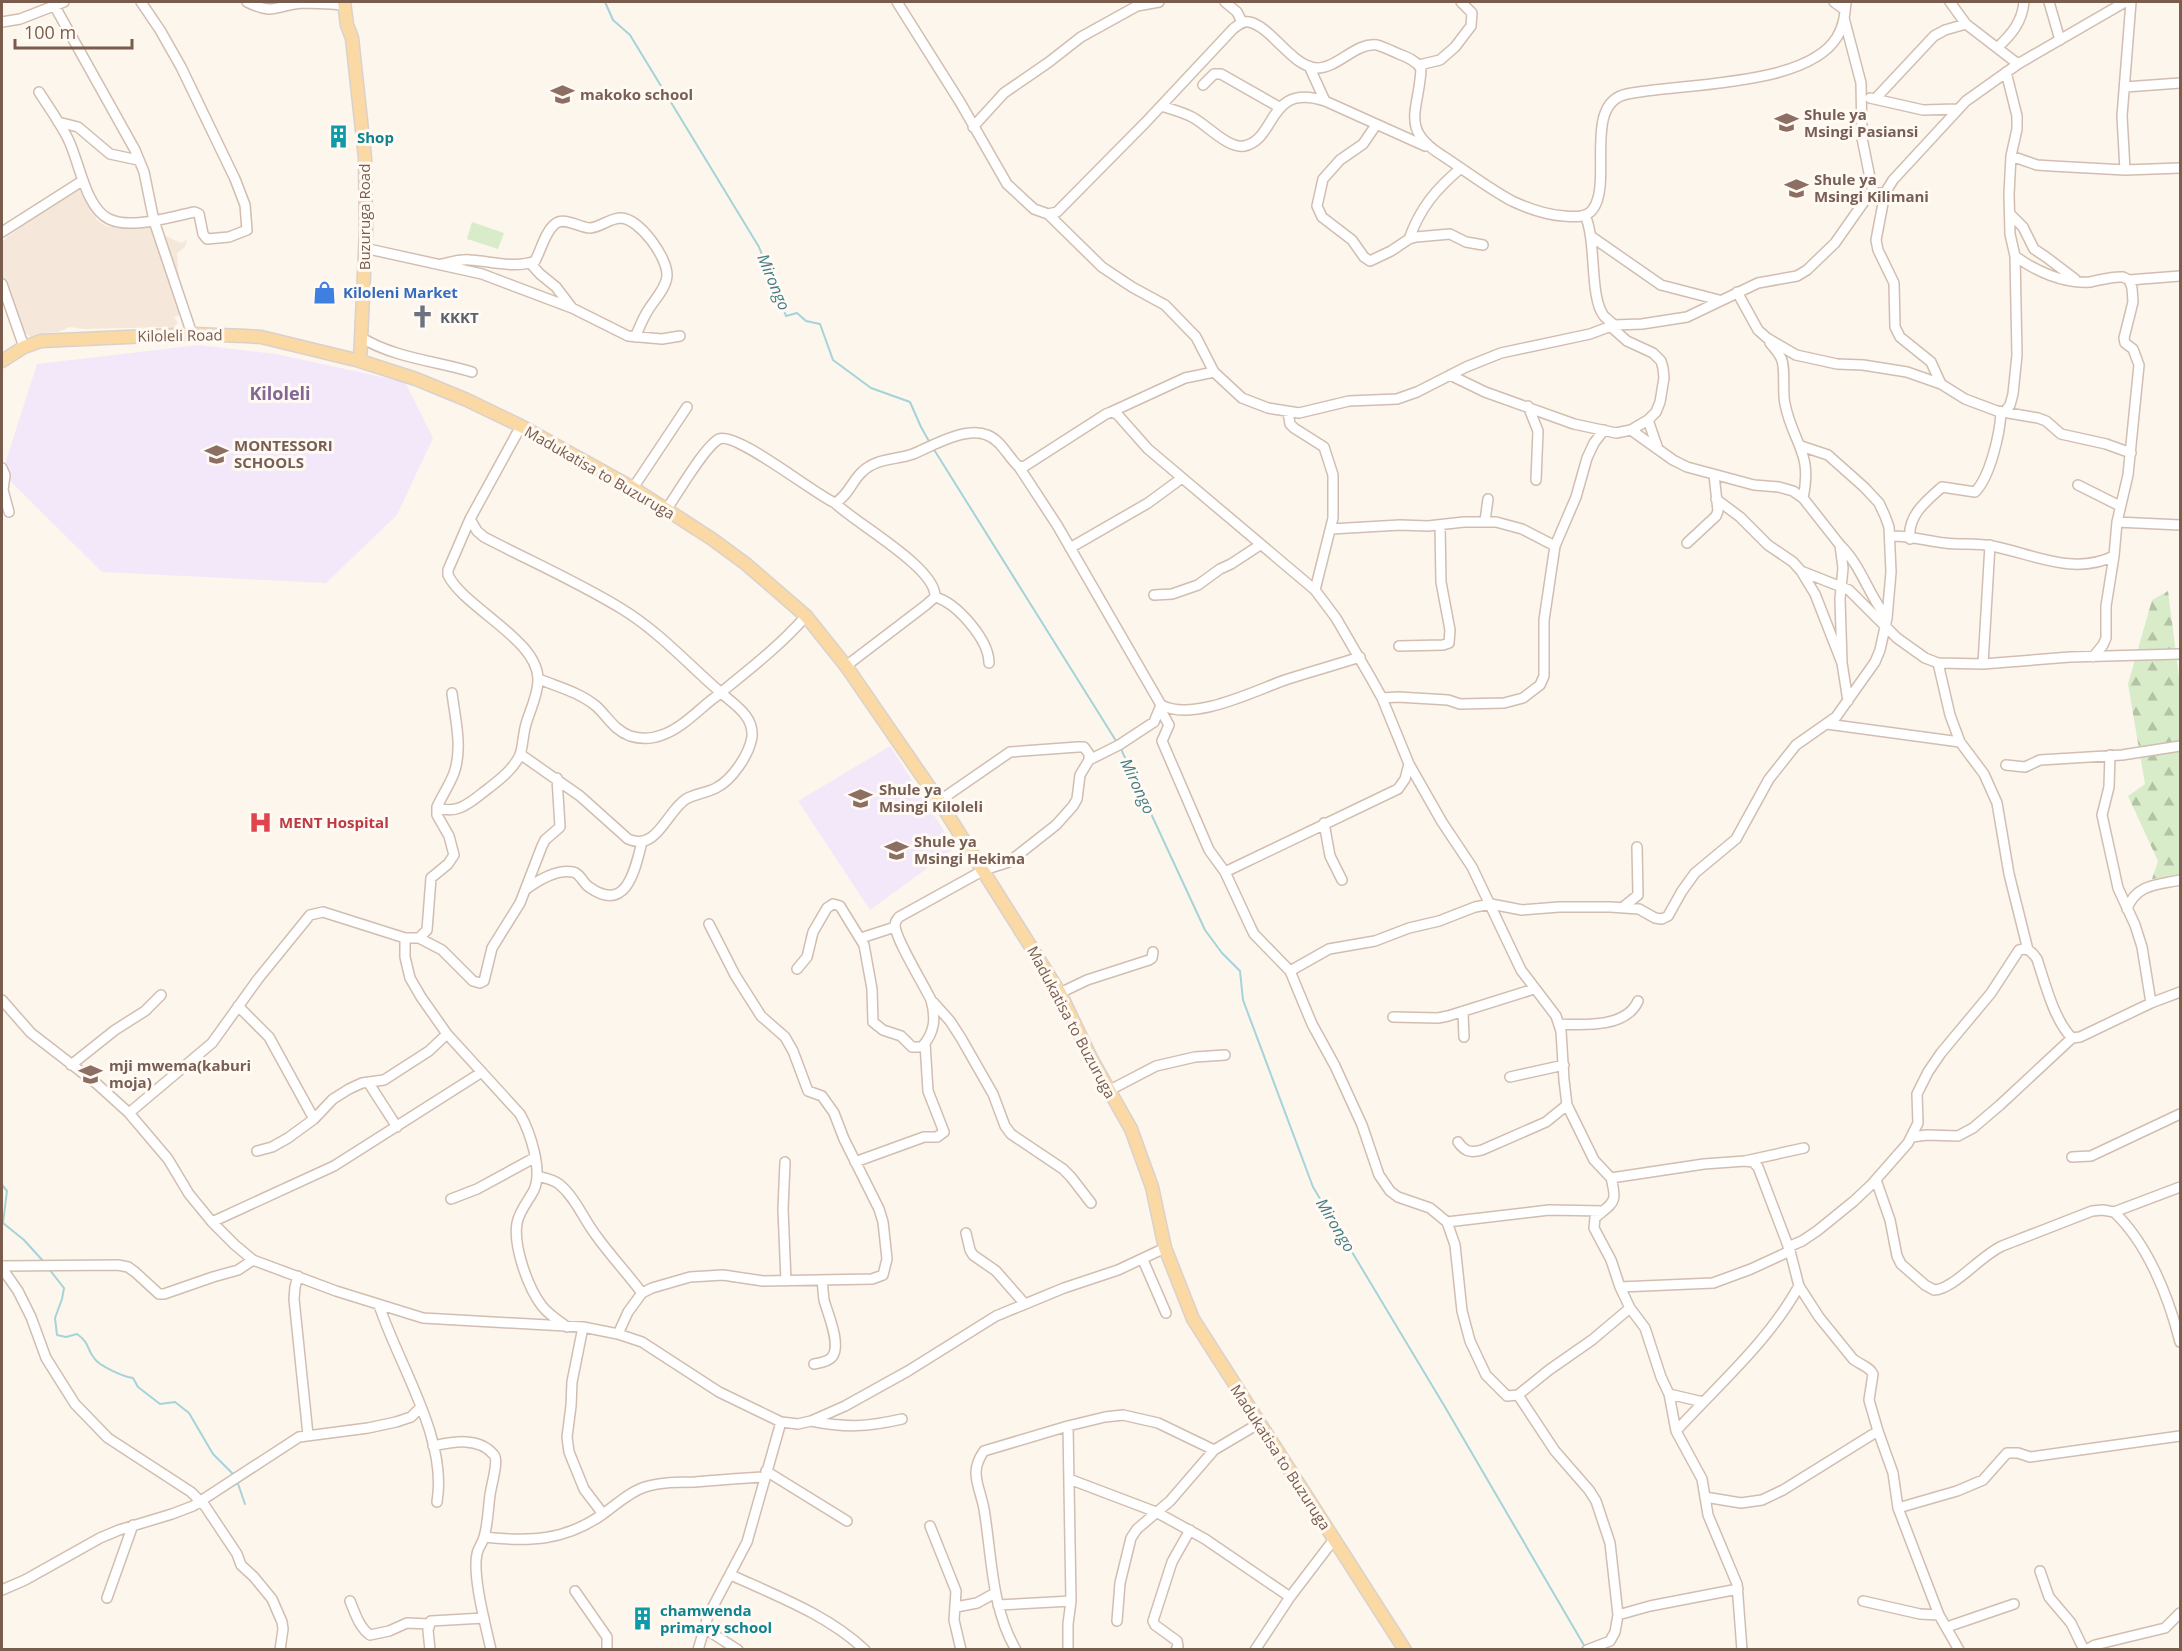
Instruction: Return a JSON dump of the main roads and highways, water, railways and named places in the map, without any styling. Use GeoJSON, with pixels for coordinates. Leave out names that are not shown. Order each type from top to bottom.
{"type":"FeatureCollection","features":[{"type":"Feature","properties":{"kind":"main road","name":"Buzuruga Road"},"geometry":{"type":"LineString","coordinates":[[344,3],[347,25],[352,38],[365,158],[360,361]]}},
{"type":"Feature","properties":{"kind":"main road","name":"Kiloleli Road"},"geometry":{"type":"LineString","coordinates":[[2,361],[24,347],[41,341],[192,334],[261,337],[360,361]]}},
{"type":"Feature","properties":{"kind":"main road","name":"Madukatisa to Buzuruga"},"geometry":{"type":"LineString","coordinates":[[360,361],[416,379],[467,400],[521,426],[633,488],[746,564],[806,616],[846,666],[939,801],[1060,993],[1108,1090],[1131,1129],[1152,1187],[1165,1248],[1193,1320],[1406,1650]]}},
{"type":"Feature","properties":{"kind":"waterway","name":"Mirongo"},"geometry":{"type":"LineString","coordinates":[[605,2],[613,20],[630,35],[759,247],[786,316],[797,313],[806,321],[820,324],[833,360],[871,388],[910,402],[930,443]]}},
{"type":"Feature","properties":{"kind":"waterway","name":"Mirongo"},"geometry":{"type":"LineString","coordinates":[[933,448],[1118,744]]}},
{"type":"Feature","properties":{"kind":"waterway","name":"Mirongo"},"geometry":{"type":"LineString","coordinates":[[1121,749],[1205,930],[1222,953],[1240,971],[1243,1000],[1313,1187],[1585,1647]]}},
{"type":"Feature","properties":{"kind":"waterway"},"geometry":{"type":"LineString","coordinates":[[2,1185],[7,1191],[3,1223],[24,1240],[44,1262]]}},
{"type":"Feature","properties":{"kind":"waterway"},"geometry":{"type":"LineString","coordinates":[[49,1269],[64,1288],[55,1318],[57,1335],[66,1337],[77,1334],[101,1364],[133,1378],[138,1387],[160,1404],[175,1402],[189,1413],[213,1454],[235,1476]]}},
{"type":"Feature","properties":{"kind":"waterway"},"geometry":{"type":"LineString","coordinates":[[237,1481],[245,1504]]}},
{"type":"Feature","properties":{"kind":"place","name":"makoko school"},"geometry":{"type":"Point","coordinates":[562,94]}},
{"type":"Feature","properties":{"kind":"place","name":"Shule ya Msingi Pasiansi"},"geometry":{"type":"Point","coordinates":[1786,123]}},
{"type":"Feature","properties":{"kind":"place","name":"Shop"},"geometry":{"type":"Point","coordinates":[339,137]}},
{"type":"Feature","properties":{"kind":"place","name":"Shule ya Msingi Kilimani"},"geometry":{"type":"Point","coordinates":[1796,188]}},
{"type":"Feature","properties":{"kind":"place","name":"Kiloleni Market"},"geometry":{"type":"Point","coordinates":[325,292]}},
{"type":"Feature","properties":{"kind":"place","name":"KKKT"},"geometry":{"type":"Point","coordinates":[422,317]}},
{"type":"Feature","properties":{"kind":"place","name":"MONTESSORI SCHOOLS"},"geometry":{"type":"Point","coordinates":[216,454]}},
{"type":"Feature","properties":{"kind":"place","name":"Shule ya Msingi Kiloleli"},"geometry":{"type":"Point","coordinates":[861,798]}},
{"type":"Feature","properties":{"kind":"place","name":"MENT Hospital"},"geometry":{"type":"Point","coordinates":[261,822]}},
{"type":"Feature","properties":{"kind":"place","name":"Shule ya Msingi Hekima"},"geometry":{"type":"Point","coordinates":[896,850]}},
{"type":"Feature","properties":{"kind":"place","name":"mji mwema(kaburi moja)"},"geometry":{"type":"Point","coordinates":[91,1074]}},
{"type":"Feature","properties":{"kind":"place","name":"chamwenda primary school"},"geometry":{"type":"Point","coordinates":[642,1619]}},
{"type":"Feature","properties":{"kind":"district","name":"Kiloleli"},"geometry":{"type":"Point","coordinates":[280,393]}}]}
